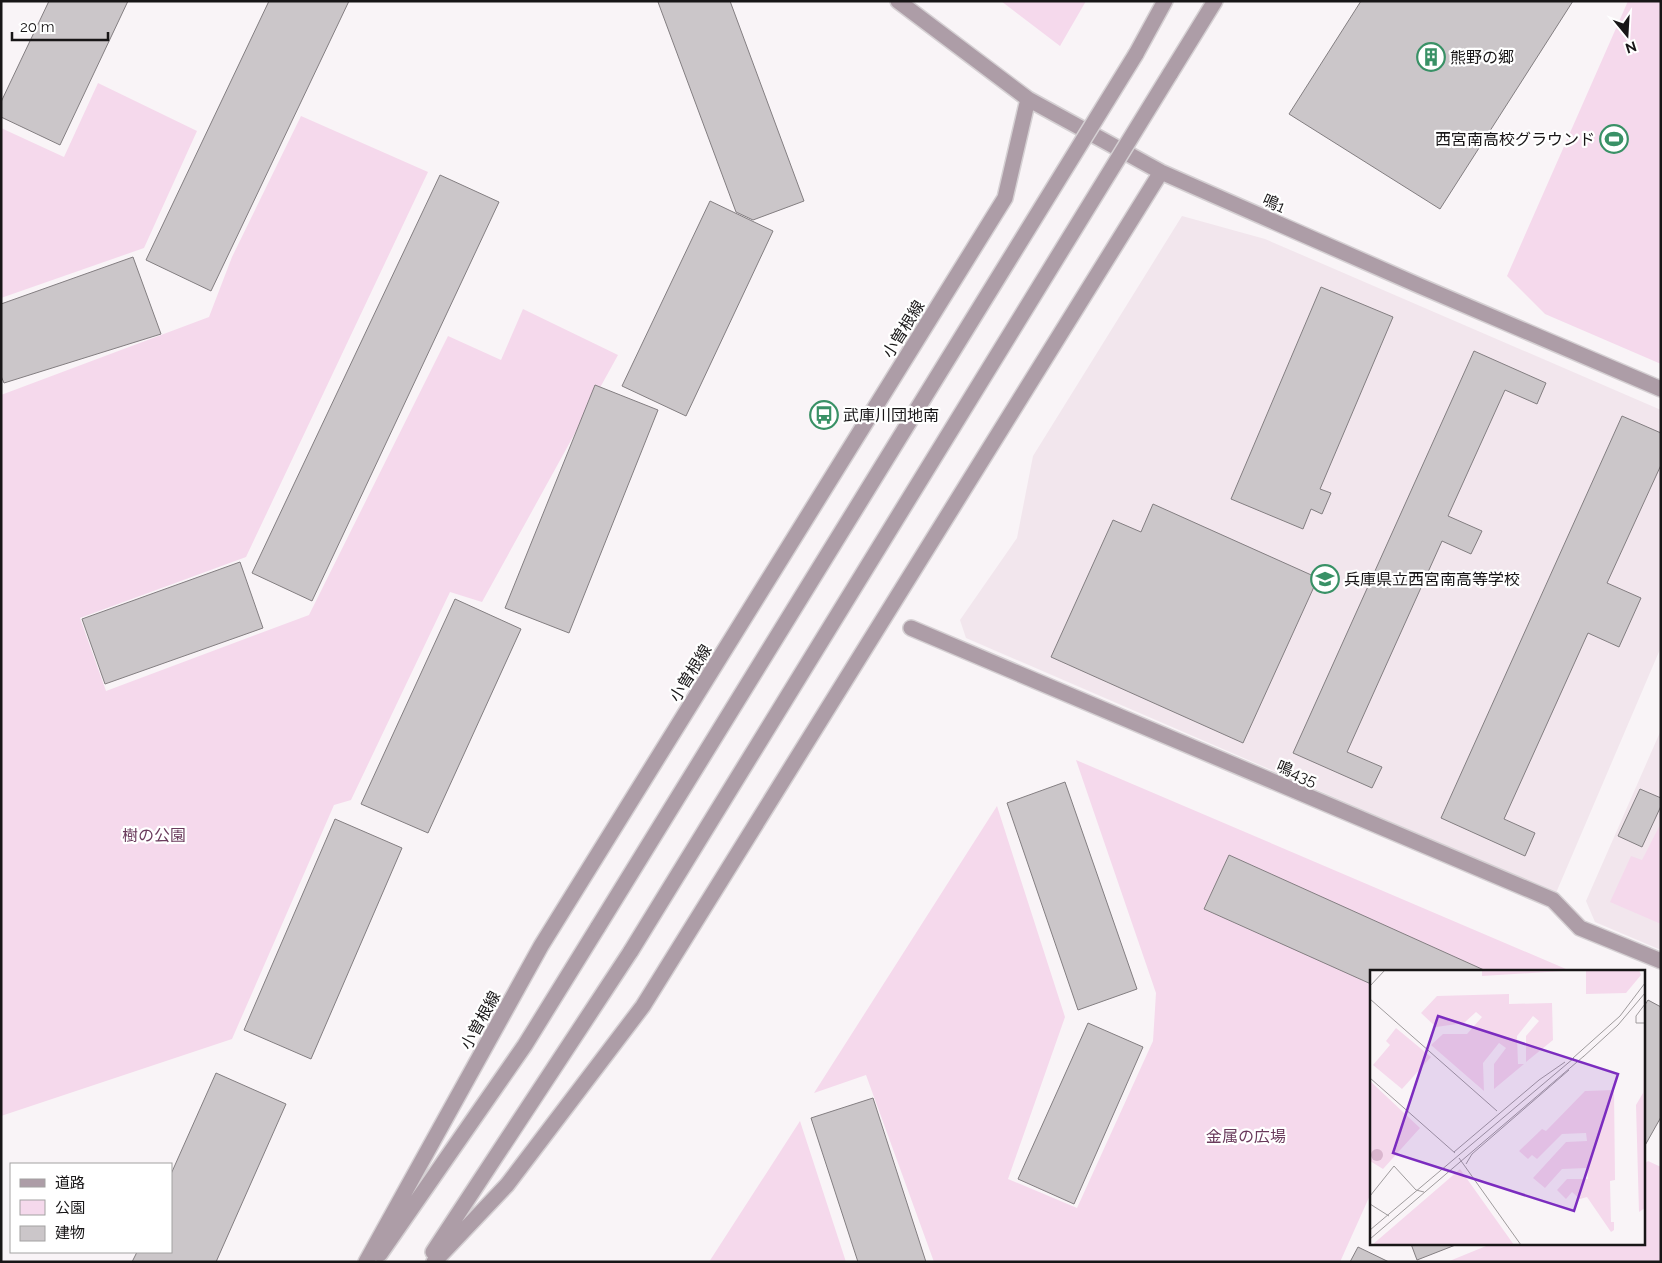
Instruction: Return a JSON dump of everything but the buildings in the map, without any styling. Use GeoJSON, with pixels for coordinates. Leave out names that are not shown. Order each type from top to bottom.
{"type":"FeatureCollection","features":[{"type":"Feature","properties":{"kind":"street","name":"鳴1"},"geometry":{"type":"LineString","coordinates":[[898,1],[1028,99],[1161,172],[1661,389]]}},
{"type":"Feature","properties":{"kind":"street"},"geometry":{"type":"LineString","coordinates":[[375,1262],[525,1045],[1136,54],[1165,1]]}},
{"type":"Feature","properties":{"kind":"street"},"geometry":{"type":"LineString","coordinates":[[427,1262],[631,951],[1215,1]]}},
{"type":"Feature","properties":{"kind":"street","name":"小曽根線"},"geometry":{"type":"LineString","coordinates":[[366,1262],[541,946],[1005,198],[1028,99]]}},
{"type":"Feature","properties":{"kind":"street"},"geometry":{"type":"LineString","coordinates":[[434,1262],[507,1185],[643,1006],[1161,172]]}},
{"type":"Feature","properties":{"kind":"street","name":"鳴435"},"geometry":{"type":"LineString","coordinates":[[912,628],[1553,900],[1580,928],[1661,961]]}},
{"type":"Feature","properties":{"kind":"shaded area","name":"兵庫県立西宮南高等学校"},"geometry":{"type":"Polygon","coordinates":[[[1182,216],[1265,239],[1661,410],[1661,647],[1556,893],[966,638],[960,620],[1017,538],[1033,456],[1182,216]]]}},
{"type":"Feature","properties":{"kind":"shaded area"},"geometry":{"type":"Polygon","coordinates":[[[1661,730],[1661,950],[1595,922],[1586,901],[1661,730]]]}},
{"type":"Feature","properties":{"kind":"green space"},"geometry":{"type":"Polygon","coordinates":[[[1001,1],[1086,1],[1060,46],[1001,1]]]}},
{"type":"Feature","properties":{"kind":"green space","name":"西宮南高校グラウンド"},"geometry":{"type":"Polygon","coordinates":[[[1628,1],[1661,1],[1661,364],[1545,314],[1507,276],[1628,1]]]}},
{"type":"Feature","properties":{"kind":"green space"},"geometry":{"type":"Polygon","coordinates":[[[98,83],[197,131],[144,248],[1,298],[1,128],[64,157],[98,83]]]}},
{"type":"Feature","properties":{"kind":"green space","name":"樹の公園"},"geometry":{"type":"Polygon","coordinates":[[[301,116],[428,172],[246,557],[80,618],[106,691],[309,615],[448,336],[501,360],[523,309],[618,355],[482,602],[450,592],[351,800],[334,805],[232,1039],[1,1116],[1,395],[209,317],[232,257],[301,116]]]}},
{"type":"Feature","properties":{"kind":"green space","name":"金属の広場"},"geometry":{"type":"Polygon","coordinates":[[[1076,760],[1568,970],[1370,970],[1370,1195],[1340,1262],[934,1262],[866,1075],[814,1093],[997,806],[1065,1017],[1008,1179],[1077,1208],[1153,1041],[1156,993],[1076,760]]]}},
{"type":"Feature","properties":{"kind":"green space"},"geometry":{"type":"Polygon","coordinates":[[[1661,823],[1661,924],[1610,902],[1631,856],[1642,860],[1661,823]]]}},
{"type":"Feature","properties":{"kind":"green space"},"geometry":{"type":"Polygon","coordinates":[[[800,1121],[846,1262],[709,1262],[800,1121]]]}},
{"type":"Feature","properties":{"kind":"green space"},"geometry":{"type":"Polygon","coordinates":[[[1648,1161],[1661,1167],[1661,1262],[1447,1262],[1486,1246],[1644,1246],[1644,1164],[1648,1161]]]}},
{"type":"Feature","properties":{"kind":"place","name":"熊野の郷"},"geometry":{"type":"Point","coordinates":[1431,57]}},
{"type":"Feature","properties":{"kind":"place","name":"西宮南高校グラウンド"},"geometry":{"type":"Point","coordinates":[1614,139]}},
{"type":"Feature","properties":{"kind":"place","name":"武庫川団地南"},"geometry":{"type":"Point","coordinates":[824,415]}},
{"type":"Feature","properties":{"kind":"place","name":"兵庫県立西宮南高等学校"},"geometry":{"type":"Point","coordinates":[1325,579]}}]}
